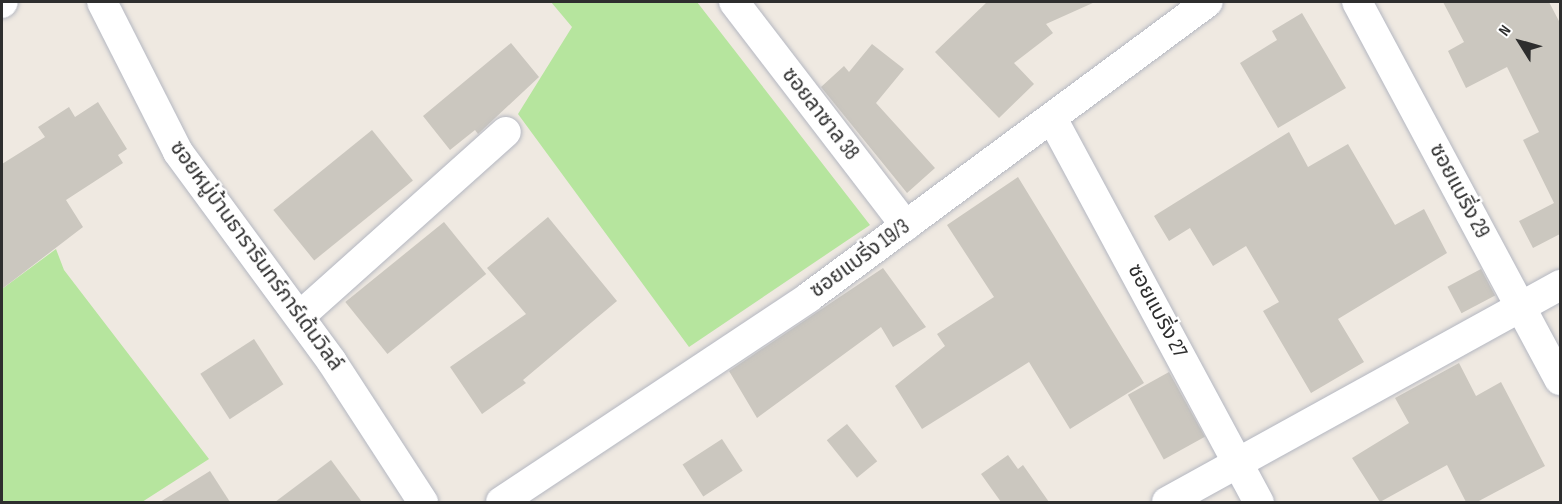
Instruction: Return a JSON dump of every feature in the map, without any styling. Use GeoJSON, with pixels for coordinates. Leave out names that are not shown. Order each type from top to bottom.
{"type":"FeatureCollection","features":[{"type":"Feature","properties":{"kind":"street","name":"ซอยหมู่บ้านธารารินทร์การ์เด้นวิลล์"},"geometry":{"type":"LineString","coordinates":[[102,2],[178,152],[300,315],[423,502]]}},
{"type":"Feature","properties":{"kind":"street","name":"ซอยลาซาล 38"},"geometry":{"type":"LineString","coordinates":[[734,2],[906,226]]}},
{"type":"Feature","properties":{"kind":"street","name":"ซอยแบริ่ง 19/3"},"geometry":{"type":"LineString","coordinates":[[501,502],[906,226],[1053,120],[1208,2]]}},
{"type":"Feature","properties":{"kind":"street","name":"ซอยแบริ่ง 29"},"geometry":{"type":"LineString","coordinates":[[1357,2],[1560,380]]}},
{"type":"Feature","properties":{"kind":"street","name":"ซอยแบริ่ง 27"},"geometry":{"type":"LineString","coordinates":[[1053,120],[1259,502]]}},
{"type":"Feature","properties":{"kind":"street"},"geometry":{"type":"LineString","coordinates":[[300,315],[506,132]]}},
{"type":"Feature","properties":{"kind":"street"},"geometry":{"type":"LineString","coordinates":[[1167,502],[1560,285]]}},
{"type":"Feature","properties":{"kind":"green space"},"geometry":{"type":"Polygon","coordinates":[[[551,2],[697,2],[870,225],[689,347],[518,114],[572,27],[551,2]]]}},
{"type":"Feature","properties":{"kind":"green space"},"geometry":{"type":"Polygon","coordinates":[[[56,249],[64,270],[209,459],[142,502],[2,502],[2,289],[56,249]]]}},
{"type":"Feature","properties":{"kind":"building"},"geometry":{"type":"Polygon","coordinates":[[[987,2],[1095,2],[1046,24],[1053,33],[1014,63],[1034,84],[999,118],[935,52],[987,2]]]}},
{"type":"Feature","properties":{"kind":"building"},"geometry":{"type":"Polygon","coordinates":[[[1443,2],[1549,2],[1560,23],[1560,234],[1533,248],[1519,221],[1554,203],[1523,140],[1539,132],[1507,67],[1466,88],[1448,51],[1464,42],[1443,2]]]}},
{"type":"Feature","properties":{"kind":"building"},"geometry":{"type":"Polygon","coordinates":[[[1302,13],[1346,88],[1278,128],[1240,63],[1277,40],[1272,31],[1302,13]]]}},
{"type":"Feature","properties":{"kind":"building"},"geometry":{"type":"Polygon","coordinates":[[[511,43],[539,77],[478,134],[475,130],[450,150],[423,116],[511,43]]]}},
{"type":"Feature","properties":{"kind":"building"},"geometry":{"type":"Polygon","coordinates":[[[872,44],[904,69],[876,103],[935,168],[907,193],[821,87],[844,66],[849,72],[872,44]]]}},
{"type":"Feature","properties":{"kind":"building"},"geometry":{"type":"Polygon","coordinates":[[[98,102],[127,149],[118,155],[123,163],[66,200],[83,227],[2,289],[2,164],[45,137],[38,127],[69,107],[75,117],[98,102]]]}},
{"type":"Feature","properties":{"kind":"building"},"geometry":{"type":"Polygon","coordinates":[[[372,130],[413,181],[314,260],[273,210],[372,130]]]}},
{"type":"Feature","properties":{"kind":"building"},"geometry":{"type":"Polygon","coordinates":[[[1289,132],[1308,167],[1348,144],[1395,225],[1424,209],[1447,253],[1338,319],[1364,362],[1311,393],[1263,311],[1279,302],[1246,246],[1213,266],[1190,228],[1169,241],[1154,216],[1289,132]]]}},
{"type":"Feature","properties":{"kind":"building"},"geometry":{"type":"Polygon","coordinates":[[[1018,177],[1144,383],[1070,429],[1029,362],[922,429],[895,386],[945,346],[937,334],[994,297],[947,225],[1018,177]]]}},
{"type":"Feature","properties":{"kind":"building"},"geometry":{"type":"Polygon","coordinates":[[[548,217],[617,301],[523,380],[526,383],[482,414],[450,367],[526,314],[487,268],[548,217]]]}},
{"type":"Feature","properties":{"kind":"building"},"geometry":{"type":"Polygon","coordinates":[[[444,222],[486,274],[387,354],[345,302],[444,222]]]}},
{"type":"Feature","properties":{"kind":"building"},"geometry":{"type":"Polygon","coordinates":[[[883,268],[926,327],[893,347],[881,327],[757,418],[729,371],[883,268]]]}},
{"type":"Feature","properties":{"kind":"building"},"geometry":{"type":"Polygon","coordinates":[[[1481,269],[1495,295],[1462,313],[1447,287],[1481,269]]]}},
{"type":"Feature","properties":{"kind":"building"},"geometry":{"type":"Polygon","coordinates":[[[254,339],[283,384],[230,419],[200,374],[254,339]]]}},
{"type":"Feature","properties":{"kind":"building"},"geometry":{"type":"Polygon","coordinates":[[[1459,363],[1476,396],[1501,382],[1545,466],[1477,502],[1466,502],[1447,465],[1380,502],[1352,458],[1409,423],[1395,398],[1459,363]]]}},
{"type":"Feature","properties":{"kind":"building"},"geometry":{"type":"Polygon","coordinates":[[[1169,372],[1205,437],[1164,460],[1128,395],[1169,372]]]}},
{"type":"Feature","properties":{"kind":"building"},"geometry":{"type":"Polygon","coordinates":[[[847,424],[877,461],[857,478],[827,440],[847,424]]]}},
{"type":"Feature","properties":{"kind":"building"},"geometry":{"type":"Polygon","coordinates":[[[722,439],[743,471],[703,496],[683,465],[722,439]]]}},
{"type":"Feature","properties":{"kind":"building"},"geometry":{"type":"Polygon","coordinates":[[[1008,455],[1018,469],[1023,465],[1049,502],[1001,502],[981,474],[1008,455]]]}},
{"type":"Feature","properties":{"kind":"building"},"geometry":{"type":"Polygon","coordinates":[[[331,460],[362,502],[275,502],[331,460]]]}},
{"type":"Feature","properties":{"kind":"building"},"geometry":{"type":"Polygon","coordinates":[[[210,471],[230,502],[160,502],[210,471]]]}}]}
